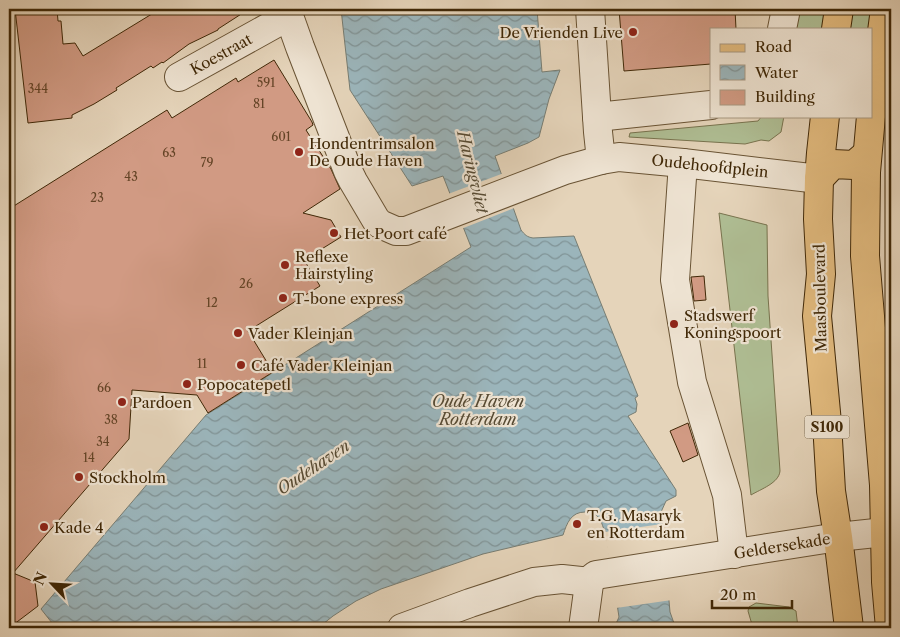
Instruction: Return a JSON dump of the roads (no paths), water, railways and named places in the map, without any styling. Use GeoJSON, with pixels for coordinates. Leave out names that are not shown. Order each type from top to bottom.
{"type":"FeatureCollection","features":[{"type":"Feature","properties":{"kind":"main road"},"geometry":{"type":"LineString","coordinates":[[836,28],[839,9]]}},
{"type":"Feature","properties":{"kind":"main road"},"geometry":{"type":"LineString","coordinates":[[872,107],[885,9]]}},
{"type":"Feature","properties":{"kind":"main road","name":"Maasboulevard"},"geometry":{"type":"LineString","coordinates":[[825,118],[819,179],[818,220],[821,274],[817,316],[827,423],[829,475],[848,628]]}},
{"type":"Feature","properties":{"kind":"main road"},"geometry":{"type":"LineString","coordinates":[[871,118],[867,154],[865,256],[884,485],[886,582],[890,628]]}},
{"type":"Feature","properties":{"kind":"main road"},"geometry":{"type":"LineString","coordinates":[[819,179],[833,164],[854,165],[867,154]]}},
{"type":"Feature","properties":{"kind":"street"},"geometry":{"type":"LineString","coordinates":[[288,12],[348,171],[376,220],[386,228],[401,232],[565,170],[602,160],[597,117],[590,9]]}},
{"type":"Feature","properties":{"kind":"street"},"geometry":{"type":"LineString","coordinates":[[782,28],[786,9]]}},
{"type":"Feature","properties":{"kind":"street","name":"Koestraat"},"geometry":{"type":"LineString","coordinates":[[179,77],[288,12]]}},
{"type":"Feature","properties":{"kind":"street"},"geometry":{"type":"LineString","coordinates":[[597,117],[710,105]]}},
{"type":"Feature","properties":{"kind":"street","name":"Oudehoofdplein"},"geometry":{"type":"LineString","coordinates":[[602,160],[619,157],[819,179]]}},
{"type":"Feature","properties":{"kind":"street"},"geometry":{"type":"LineString","coordinates":[[683,163],[675,280],[692,382],[727,495],[734,554]]}},
{"type":"Feature","properties":{"kind":"street","name":"Geldersekade"},"geometry":{"type":"LineString","coordinates":[[600,577],[679,562],[838,537],[885,532]]}},
{"type":"Feature","properties":{"kind":"street"},"geometry":{"type":"LineString","coordinates":[[402,628],[469,616],[534,582],[600,577]]}},
{"type":"Feature","properties":{"kind":"street"},"geometry":{"type":"LineString","coordinates":[[583,628],[586,604],[600,577]]}},
{"type":"Feature","properties":{"kind":"water","name":"Oude Haven Rotterdam"},"geometry":{"type":"Polygon","coordinates":[[[341,9],[537,9],[542,72],[560,70],[549,99],[539,137],[495,156],[521,230],[533,238],[574,236],[638,396],[635,398],[637,404],[636,412],[628,416],[676,490],[676,496],[666,501],[661,512],[670,612],[675,626],[678,628],[614,628],[619,617],[606,532],[598,517],[589,512],[580,512],[573,516],[568,522],[563,535],[483,554],[381,589],[356,601],[318,628],[56,628],[41,609],[206,415],[471,247],[443,176],[412,186],[350,90],[341,9]]]}},
{"type":"Feature","properties":{"kind":"place","name":"De Vrienden Live"},"geometry":{"type":"Point","coordinates":[633,32]}},
{"type":"Feature","properties":{"kind":"place","name":"Hondentrimsalon De Oude Haven"},"geometry":{"type":"Point","coordinates":[299,152]}},
{"type":"Feature","properties":{"kind":"place","name":"Het Poort café"},"geometry":{"type":"Point","coordinates":[334,233]}},
{"type":"Feature","properties":{"kind":"place","name":"Reflexe Hairstyling"},"geometry":{"type":"Point","coordinates":[285,265]}},
{"type":"Feature","properties":{"kind":"place","name":"T-bone express"},"geometry":{"type":"Point","coordinates":[283,298]}},
{"type":"Feature","properties":{"kind":"place","name":"Stadswerf Koningspoort"},"geometry":{"type":"Point","coordinates":[674,324]}},
{"type":"Feature","properties":{"kind":"place","name":"Vader Kleinjan"},"geometry":{"type":"Point","coordinates":[238,333]}},
{"type":"Feature","properties":{"kind":"place","name":"Café Vader Kleinjan"},"geometry":{"type":"Point","coordinates":[241,365]}},
{"type":"Feature","properties":{"kind":"place","name":"Popocatepetl"},"geometry":{"type":"Point","coordinates":[187,384]}},
{"type":"Feature","properties":{"kind":"place","name":"Pardoen"},"geometry":{"type":"Point","coordinates":[122,402]}},
{"type":"Feature","properties":{"kind":"place","name":"Stockholm"},"geometry":{"type":"Point","coordinates":[79,477]}},
{"type":"Feature","properties":{"kind":"place","name":"T.G. Masaryk en Rotterdam"},"geometry":{"type":"Point","coordinates":[577,524]}},
{"type":"Feature","properties":{"kind":"place","name":"Kade 4"},"geometry":{"type":"Point","coordinates":[44,527]}},
{"type":"Feature","properties":{"kind":"water label","name":"Haringvliet"},"geometry":{"type":"Point","coordinates":[473,172]}},
{"type":"Feature","properties":{"kind":"water label","name":"Oudehaven"},"geometry":{"type":"Point","coordinates":[313,467]}}]}
